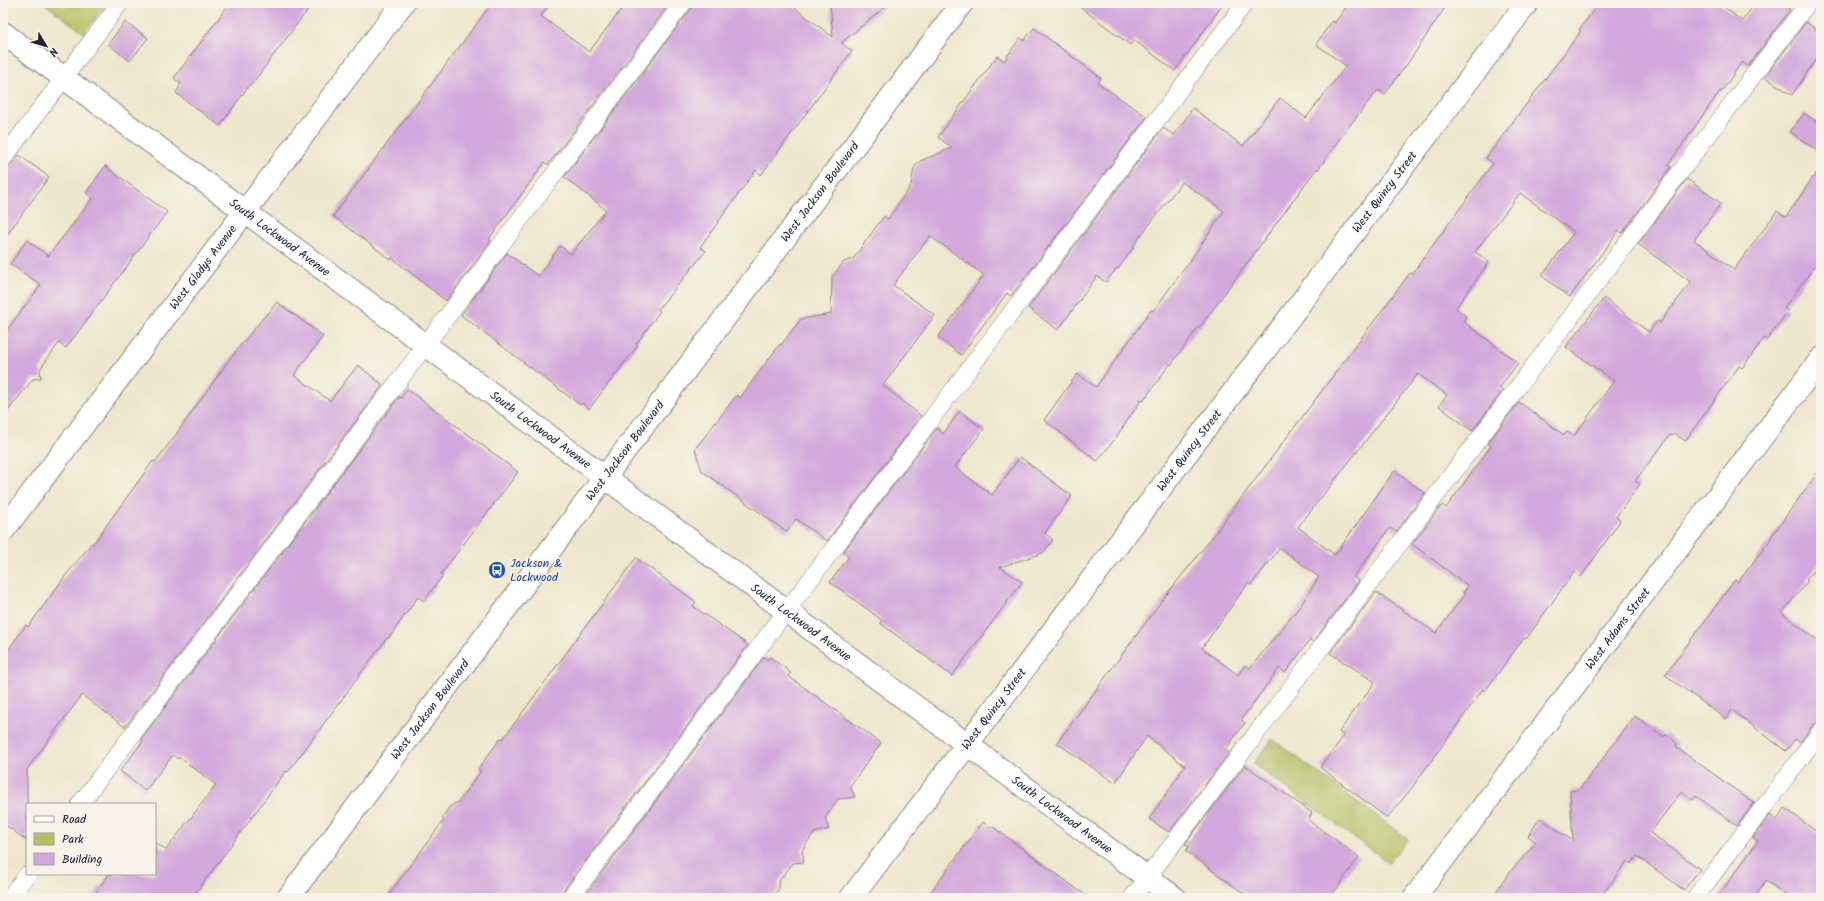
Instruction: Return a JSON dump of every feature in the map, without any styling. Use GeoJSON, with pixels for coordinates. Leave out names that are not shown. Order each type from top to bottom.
{"type":"FeatureCollection","features":[{"type":"Feature","properties":{"kind":"street","name":"West Gladys Avenue"},"geometry":{"type":"LineString","coordinates":[[3,531],[403,3]]}},
{"type":"Feature","properties":{"kind":"street","name":"West Jackson Boulevard"},"geometry":{"type":"LineString","coordinates":[[288,898],[962,3]]}},
{"type":"Feature","properties":{"kind":"street","name":"West Quincy Street"},"geometry":{"type":"LineString","coordinates":[[851,898],[1527,3]]}},
{"type":"Feature","properties":{"kind":"street","name":"South Lockwood Avenue"},"geometry":{"type":"LineString","coordinates":[[3,33],[1175,898]]}},
{"type":"Feature","properties":{"kind":"street","name":"West Adams Street"},"geometry":{"type":"LineString","coordinates":[[1414,898],[1821,359]]}},
{"type":"Feature","properties":{"kind":"lane"},"geometry":{"type":"LineString","coordinates":[[3,159],[120,3]]}},
{"type":"Feature","properties":{"kind":"lane"},"geometry":{"type":"LineString","coordinates":[[81,803],[683,3]]}},
{"type":"Feature","properties":{"kind":"lane"},"geometry":{"type":"LineString","coordinates":[[570,898],[1245,3]]}},
{"type":"Feature","properties":{"kind":"lane"},"geometry":{"type":"LineString","coordinates":[[1132,898],[1808,3]]}},
{"type":"Feature","properties":{"kind":"lane"},"geometry":{"type":"LineString","coordinates":[[1695,898],[1821,731]]}},
{"type":"Feature","properties":{"kind":"lane"},"geometry":{"type":"LineString","coordinates":[[10,898],[27,875]]}},
{"type":"Feature","properties":{"kind":"green space"},"geometry":{"type":"Polygon","coordinates":[[[44,3],[106,3],[84,33],[44,3]]]}},
{"type":"Feature","properties":{"kind":"green space"},"geometry":{"type":"Polygon","coordinates":[[[1272,739],[1408,839],[1389,863],[1253,764],[1272,739]]]}},
{"type":"Feature","properties":{"kind":"building"},"geometry":{"type":"Polygon","coordinates":[[[230,3],[313,3],[251,85],[250,84],[220,126],[176,93],[181,84],[174,78],[230,3]]]}},
{"type":"Feature","properties":{"kind":"building"},"geometry":{"type":"Polygon","coordinates":[[[492,3],[550,3],[541,16],[589,52],[626,3],[670,3],[548,165],[545,162],[489,239],[491,241],[446,301],[392,258],[391,260],[333,216],[492,3]]]}},
{"type":"Feature","properties":{"kind":"building"},"geometry":{"type":"Polygon","coordinates":[[[693,3],[788,3],[833,37],[830,3],[890,3],[841,43],[852,51],[761,175],[756,170],[700,247],[706,251],[658,309],[660,311],[636,344],[638,345],[589,409],[582,403],[580,405],[461,315],[507,253],[538,276],[560,246],[571,254],[606,210],[564,177],[691,9],[693,3]]]}},
{"type":"Feature","properties":{"kind":"building"},"geometry":{"type":"Polygon","coordinates":[[[1075,3],[1224,3],[1175,71],[1134,40],[1130,45],[1075,3]]]}},
{"type":"Feature","properties":{"kind":"building"},"geometry":{"type":"Polygon","coordinates":[[[1349,3],[1448,3],[1410,60],[1385,94],[1378,90],[1342,135],[1318,170],[1317,168],[1200,327],[1199,326],[1143,401],[1141,400],[1115,439],[1097,461],[1044,420],[1077,374],[1096,387],[1151,310],[1153,311],[1194,255],[1224,211],[1182,182],[1133,246],[1134,247],[1118,269],[1117,268],[1106,282],[1097,276],[1058,330],[1028,308],[1163,128],[1174,135],[1193,108],[1243,146],[1280,98],[1306,118],[1346,66],[1316,44],[1332,21],[1335,23],[1349,3]]]}},
{"type":"Feature","properties":{"kind":"building"},"geometry":{"type":"Polygon","coordinates":[[[1599,3],[1719,3],[1742,21],[1755,3],[1780,3],[1790,10],[1748,66],[1742,62],[1668,165],[1671,167],[1622,233],[1619,230],[1570,297],[1542,276],[1574,232],[1520,193],[1475,252],[1489,262],[1456,308],[1466,316],[1463,321],[1518,363],[1499,388],[1503,390],[1472,431],[1439,406],[1447,395],[1418,374],[1298,527],[1335,555],[1394,471],[1425,493],[1396,532],[1390,528],[1353,577],[1359,581],[1313,642],[1310,640],[1285,673],[1279,668],[1241,720],[1245,723],[1225,750],[1229,753],[1169,832],[1149,819],[1185,766],[1147,736],[1115,783],[1057,743],[1163,599],[1207,544],[1410,273],[1412,274],[1493,163],[1486,158],[1581,31],[1579,30],[1599,3]],[[1280,548],[1251,585],[1248,583],[1202,648],[1238,675],[1245,665],[1250,668],[1301,605],[1319,577],[1280,548]]]}},
{"type":"Feature","properties":{"kind":"building"},"geometry":{"type":"Polygon","coordinates":[[[125,22],[148,38],[130,61],[108,44],[125,22]]]}},
{"type":"Feature","properties":{"kind":"building"},"geometry":{"type":"Polygon","coordinates":[[[1806,22],[1821,33],[1821,52],[1792,95],[1765,77],[1806,22]]]}},
{"type":"Feature","properties":{"kind":"building"},"geometry":{"type":"Polygon","coordinates":[[[1034,28],[1101,78],[1098,83],[1147,117],[1011,296],[1007,293],[961,355],[938,337],[984,275],[930,236],[893,285],[935,315],[883,385],[921,416],[827,541],[796,519],[787,532],[702,471],[695,449],[737,395],[740,398],[780,344],[781,345],[801,319],[831,314],[832,277],[844,262],[853,259],[884,216],[888,219],[911,185],[914,168],[920,161],[952,148],[938,137],[997,56],[1004,61],[1020,38],[1024,41],[1034,28]]]}},
{"type":"Feature","properties":{"kind":"building"},"geometry":{"type":"Polygon","coordinates":[[[1804,113],[1821,125],[1821,153],[1790,132],[1804,113]]]}},
{"type":"Feature","properties":{"kind":"building"},"geometry":{"type":"Polygon","coordinates":[[[19,155],[49,177],[3,240],[3,169],[11,165],[19,155]]]}},
{"type":"Feature","properties":{"kind":"building"},"geometry":{"type":"Polygon","coordinates":[[[105,166],[167,212],[66,348],[59,343],[40,369],[41,378],[33,379],[3,417],[3,335],[41,285],[10,264],[27,240],[48,256],[93,198],[86,193],[105,166]]]}},
{"type":"Feature","properties":{"kind":"building"},"geometry":{"type":"Polygon","coordinates":[[[1821,166],[1821,258],[1784,308],[1788,311],[1767,340],[1764,338],[1742,368],[1739,366],[1685,441],[1674,433],[1672,436],[1670,435],[1635,481],[1640,484],[1616,517],[1620,521],[1581,577],[1574,572],[1526,639],[1524,638],[1485,691],[1483,689],[1411,789],[1387,818],[1320,767],[1344,736],[1339,732],[1375,682],[1330,653],[1376,592],[1436,633],[1465,594],[1463,593],[1468,586],[1412,544],[1442,505],[1446,508],[1491,446],[1488,443],[1519,402],[1564,435],[1567,432],[1574,436],[1614,381],[1566,347],[1604,298],[1649,332],[1657,321],[1660,323],[1691,282],[1638,244],[1687,179],[1721,203],[1694,240],[1734,270],[1777,211],[1786,217],[1821,166]]]}},
{"type":"Feature","properties":{"kind":"building"},"geometry":{"type":"Polygon","coordinates":[[[277,302],[323,336],[294,375],[330,401],[358,365],[383,385],[125,727],[82,695],[27,769],[26,840],[3,823],[3,657],[26,625],[28,627],[66,575],[92,543],[93,544],[153,461],[155,462],[172,440],[229,360],[267,313],[268,314],[277,302]]]}},
{"type":"Feature","properties":{"kind":"building"},"geometry":{"type":"Polygon","coordinates":[[[407,389],[518,472],[441,574],[443,575],[424,601],[418,597],[388,639],[387,638],[288,772],[286,771],[192,898],[92,898],[108,875],[156,875],[156,843],[166,850],[216,785],[179,757],[178,759],[173,755],[145,791],[120,771],[143,741],[141,739],[399,397],[401,398],[407,389]]]}},
{"type":"Feature","properties":{"kind":"building"},"geometry":{"type":"Polygon","coordinates":[[[960,411],[984,429],[955,467],[992,495],[1020,457],[1072,496],[1045,533],[1053,540],[1043,553],[1000,567],[1022,582],[952,676],[880,623],[882,620],[830,582],[849,557],[843,552],[937,428],[943,434],[960,411]]]}},
{"type":"Feature","properties":{"kind":"building"},"geometry":{"type":"Polygon","coordinates":[[[1821,468],[1821,561],[1806,580],[1808,581],[1782,613],[1821,643],[1821,721],[1813,725],[1800,742],[1795,739],[1786,751],[1732,710],[1726,719],[1665,675],[1735,580],[1738,582],[1771,539],[1770,538],[1821,468]]]}},
{"type":"Feature","properties":{"kind":"building"},"geometry":{"type":"Polygon","coordinates":[[[636,558],[696,602],[693,606],[748,645],[562,892],[560,898],[386,898],[444,820],[442,818],[449,807],[459,801],[481,771],[478,769],[501,738],[503,739],[636,558]]]}},
{"type":"Feature","properties":{"kind":"building"},"geometry":{"type":"Polygon","coordinates":[[[764,657],[768,660],[770,657],[791,673],[788,676],[881,743],[850,786],[855,797],[838,799],[825,818],[829,829],[814,833],[802,850],[804,862],[793,863],[778,882],[779,888],[772,898],[583,898],[764,657]]]}},
{"type":"Feature","properties":{"kind":"building"},"geometry":{"type":"Polygon","coordinates":[[[1635,716],[1663,736],[1668,735],[1676,743],[1677,748],[1754,803],[1737,826],[1696,796],[1693,800],[1681,792],[1650,833],[1700,869],[1684,890],[1637,856],[1631,864],[1627,861],[1600,898],[1491,898],[1510,872],[1536,842],[1528,836],[1540,818],[1573,841],[1570,791],[1579,790],[1635,716]]]}},
{"type":"Feature","properties":{"kind":"building"},"geometry":{"type":"Polygon","coordinates":[[[1245,765],[1312,813],[1308,820],[1359,857],[1330,898],[1250,898],[1186,851],[1189,846],[1185,844],[1245,765]]]}},
{"type":"Feature","properties":{"kind":"building"},"geometry":{"type":"Polygon","coordinates":[[[1785,808],[1821,835],[1821,898],[1790,898],[1766,881],[1754,898],[1717,898],[1758,841],[1753,838],[1770,815],[1777,820],[1785,808]]]}},
{"type":"Feature","properties":{"kind":"building"},"geometry":{"type":"Polygon","coordinates":[[[983,822],[991,828],[992,826],[1089,898],[926,898],[983,822]]]}},
{"type":"Feature","properties":{"kind":"place","name":"Jackson & Lockwood"},"geometry":{"type":"Point","coordinates":[497,570]}}]}
